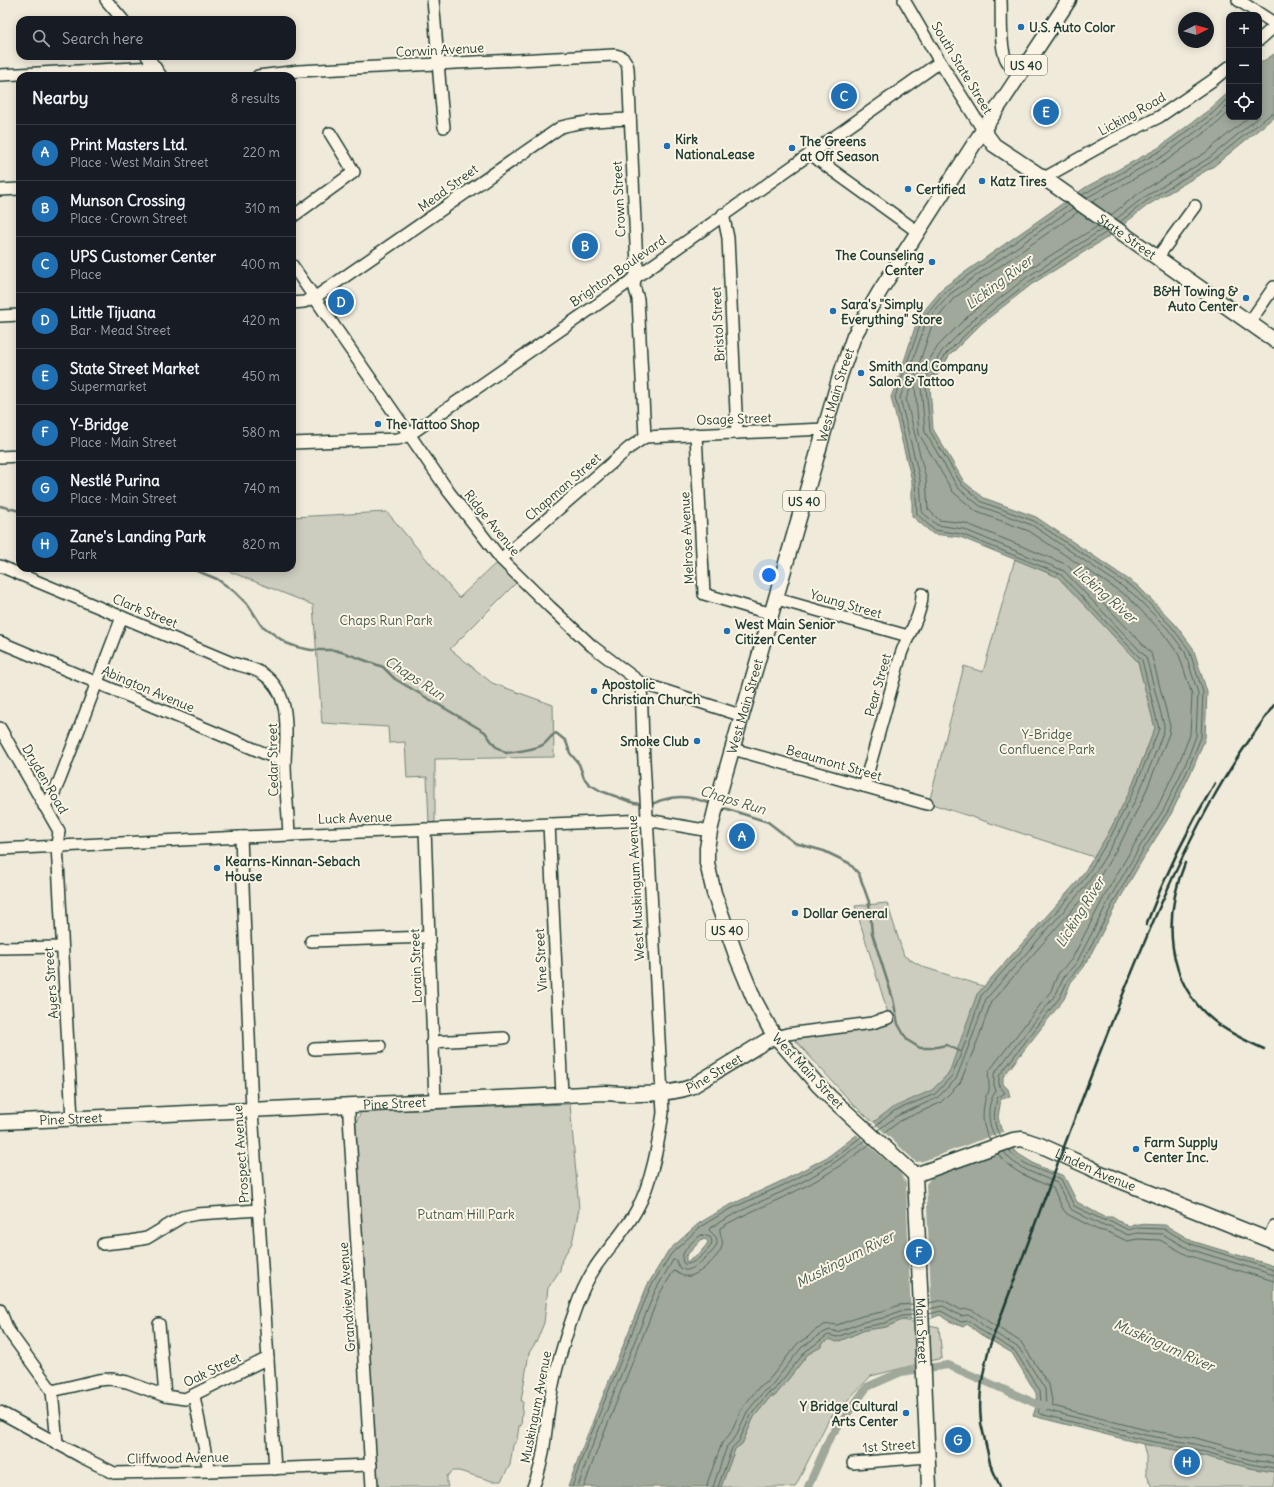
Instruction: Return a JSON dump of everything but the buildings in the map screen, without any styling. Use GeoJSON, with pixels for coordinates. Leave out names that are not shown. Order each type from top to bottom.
{"type":"FeatureCollection","features":[{"type":"Feature","properties":{"kind":"main road","name":"West Main Street"},"geometry":{"type":"LineString","coordinates":[[915,1175],[817,1084],[768,1027],[748,986],[714,894],[707,863],[707,848],[719,795],[842,370],[854,336],[880,291],[983,130],[1069,0]]}},
{"type":"Feature","properties":{"kind":"main road","name":"State Street"},"geometry":{"type":"LineString","coordinates":[[983,130],[994,145],[1048,181],[1274,340]]}},
{"type":"Feature","properties":{"kind":"main road","name":"Pine Street"},"geometry":{"type":"LineString","coordinates":[[0,1122],[682,1090],[691,1087],[766,1041],[776,1037]]}},
{"type":"Feature","properties":{"kind":"main road","name":"Linden Avenue"},"geometry":{"type":"LineString","coordinates":[[915,1175],[1013,1140],[1022,1139],[1040,1145],[1098,1172],[1271,1241]]}},
{"type":"Feature","properties":{"kind":"main road","name":"Main Street"},"geometry":{"type":"LineString","coordinates":[[915,1175],[929,1487]]}},
{"type":"Feature","properties":{"kind":"street"},"geometry":{"type":"LineString","coordinates":[[106,0],[120,16]]}},
{"type":"Feature","properties":{"kind":"street"},"geometry":{"type":"LineString","coordinates":[[433,0],[444,127]]}},
{"type":"Feature","properties":{"kind":"street","name":"South State Street"},"geometry":{"type":"LineString","coordinates":[[904,0],[940,62],[983,130]]}},
{"type":"Feature","properties":{"kind":"street"},"geometry":{"type":"LineString","coordinates":[[1001,0],[1002,50],[1010,67],[1020,74]]}},
{"type":"Feature","properties":{"kind":"street"},"geometry":{"type":"LineString","coordinates":[[1238,0],[1274,23]]}},
{"type":"Feature","properties":{"kind":"street"},"geometry":{"type":"LineString","coordinates":[[1262,37],[1274,27]]}},
{"type":"Feature","properties":{"kind":"street","name":"Corwin Avenue"},"geometry":{"type":"LineString","coordinates":[[291,72],[614,55],[623,57]]}},
{"type":"Feature","properties":{"kind":"street","name":"Crown Street"},"geometry":{"type":"LineString","coordinates":[[623,57],[628,68],[637,266],[634,286],[638,299],[645,437]]}},
{"type":"Feature","properties":{"kind":"street"},"geometry":{"type":"LineString","coordinates":[[150,60],[158,72]]}},
{"type":"Feature","properties":{"kind":"street","name":"Brighton Boulevard"},"geometry":{"type":"LineString","coordinates":[[296,443],[398,439],[409,435],[940,62]]}},
{"type":"Feature","properties":{"kind":"street","name":"Licking Road"},"geometry":{"type":"LineString","coordinates":[[1048,181],[1112,140],[1160,117],[1214,80],[1226,70]]}},
{"type":"Feature","properties":{"kind":"street"},"geometry":{"type":"LineString","coordinates":[[0,74],[16,74]]}},
{"type":"Feature","properties":{"kind":"street","name":"Mead Street"},"geometry":{"type":"LineString","coordinates":[[296,303],[304,302],[314,298],[561,127],[573,123],[630,119]]}},
{"type":"Feature","properties":{"kind":"street"},"geometry":{"type":"LineString","coordinates":[[296,214],[354,172],[330,133]]}},
{"type":"Feature","properties":{"kind":"street"},"geometry":{"type":"LineString","coordinates":[[810,153],[918,232]]}},
{"type":"Feature","properties":{"kind":"street"},"geometry":{"type":"LineString","coordinates":[[0,190],[16,189]]}},
{"type":"Feature","properties":{"kind":"street"},"geometry":{"type":"LineString","coordinates":[[1157,258],[1195,206]]}},
{"type":"Feature","properties":{"kind":"street","name":"Bristol Street"},"geometry":{"type":"LineString","coordinates":[[723,214],[728,238],[737,433]]}},
{"type":"Feature","properties":{"kind":"street","name":"Ridge Avenue"},"geometry":{"type":"LineString","coordinates":[[296,271],[452,497],[501,559],[592,646],[641,683],[742,716]]}},
{"type":"Feature","properties":{"kind":"street"},"geometry":{"type":"LineString","coordinates":[[1248,323],[1274,288]]}},
{"type":"Feature","properties":{"kind":"street"},"geometry":{"type":"LineString","coordinates":[[0,316],[16,315]]}},
{"type":"Feature","properties":{"kind":"street","name":"Osage Street"},"geometry":{"type":"LineString","coordinates":[[645,437],[825,429]]}},
{"type":"Feature","properties":{"kind":"street","name":"Melrose Avenue"},"geometry":{"type":"LineString","coordinates":[[696,434],[704,594],[772,614]]}},
{"type":"Feature","properties":{"kind":"street","name":"Chapman Street"},"geometry":{"type":"LineString","coordinates":[[501,559],[630,448],[645,437]]}},
{"type":"Feature","properties":{"kind":"street"},"geometry":{"type":"LineString","coordinates":[[0,457],[16,456]]}},
{"type":"Feature","properties":{"kind":"street","name":"Clark Street"},"geometry":{"type":"LineString","coordinates":[[0,566],[232,663],[257,671],[264,675],[276,688]]}},
{"type":"Feature","properties":{"kind":"street","name":"Pear Street"},"geometry":{"type":"LineString","coordinates":[[864,786],[902,654],[922,602],[922,594]]}},
{"type":"Feature","properties":{"kind":"street","name":"Young Street"},"geometry":{"type":"LineString","coordinates":[[776,599],[908,636]]}},
{"type":"Feature","properties":{"kind":"street"},"geometry":{"type":"LineString","coordinates":[[44,806],[54,793],[122,617]]}},
{"type":"Feature","properties":{"kind":"street","name":"Abington Avenue"},"geometry":{"type":"LineString","coordinates":[[0,642],[285,762]]}},
{"type":"Feature","properties":{"kind":"street","name":"West Muskingum Avenue"},"geometry":{"type":"LineString","coordinates":[[641,683],[662,1092]]}},
{"type":"Feature","properties":{"kind":"street","name":"Cedar Street"},"geometry":{"type":"LineString","coordinates":[[276,688],[282,699],[286,715],[287,733],[285,762],[289,835]]}},
{"type":"Feature","properties":{"kind":"street","name":"Dryden Road"},"geometry":{"type":"LineString","coordinates":[[0,728],[59,831],[57,845]]}},
{"type":"Feature","properties":{"kind":"street","name":"Beaumont Street"},"geometry":{"type":"LineString","coordinates":[[733,749],[927,804]]}},
{"type":"Feature","properties":{"kind":"street","name":"Luck Avenue"},"geometry":{"type":"LineString","coordinates":[[0,849],[57,845],[548,824],[647,815],[710,831]]}},
{"type":"Feature","properties":{"kind":"street","name":"Vine Street"},"geometry":{"type":"LineString","coordinates":[[548,824],[562,1095]]}},
{"type":"Feature","properties":{"kind":"street","name":"Lorain Street"},"geometry":{"type":"LineString","coordinates":[[424,829],[435,1101]]}},
{"type":"Feature","properties":{"kind":"street","name":"Prospect Avenue"},"geometry":{"type":"LineString","coordinates":[[240,837],[252,1110],[275,1469]]}},
{"type":"Feature","properties":{"kind":"street","name":"Ayers Street"},"geometry":{"type":"LineString","coordinates":[[57,845],[72,1119]]}},
{"type":"Feature","properties":{"kind":"street"},"geometry":{"type":"LineString","coordinates":[[311,941],[428,937]]}},
{"type":"Feature","properties":{"kind":"street"},"geometry":{"type":"LineString","coordinates":[[0,948],[62,947]]}},
{"type":"Feature","properties":{"kind":"street"},"geometry":{"type":"LineString","coordinates":[[776,1037],[787,1034],[872,1023],[888,1018]]}},
{"type":"Feature","properties":{"kind":"street"},"geometry":{"type":"LineString","coordinates":[[432,1042],[504,1038]]}},
{"type":"Feature","properties":{"kind":"street"},"geometry":{"type":"LineString","coordinates":[[314,1049],[380,1046]]}},
{"type":"Feature","properties":{"kind":"street","name":"Muskingum Avenue"},"geometry":{"type":"LineString","coordinates":[[533,1487],[541,1459],[550,1395],[561,1352],[575,1308],[584,1287],[596,1266],[637,1209],[648,1182],[658,1142],[663,1113],[662,1092]]}},
{"type":"Feature","properties":{"kind":"street","name":"Grandview Avenue"},"geometry":{"type":"LineString","coordinates":[[349,1105],[372,1487]]}},
{"type":"Feature","properties":{"kind":"street"},"geometry":{"type":"LineString","coordinates":[[103,1244],[131,1242],[146,1238],[182,1217],[197,1214],[259,1210]]}},
{"type":"Feature","properties":{"kind":"street"},"geometry":{"type":"LineString","coordinates":[[1271,1241],[1274,1226]]}},
{"type":"Feature","properties":{"kind":"street"},"geometry":{"type":"LineString","coordinates":[[0,1310],[8,1330],[52,1391],[57,1442]]}},
{"type":"Feature","properties":{"kind":"street"},"geometry":{"type":"LineString","coordinates":[[159,1324],[165,1396]]}},
{"type":"Feature","properties":{"kind":"street","name":"Oak Street"},"geometry":{"type":"LineString","coordinates":[[52,1391],[98,1380],[111,1379],[127,1382],[165,1396],[185,1399],[194,1396],[268,1358]]}},
{"type":"Feature","properties":{"kind":"street"},"geometry":{"type":"LineString","coordinates":[[194,1396],[209,1471]]}},
{"type":"Feature","properties":{"kind":"street","name":"Cliffwood Avenue"},"geometry":{"type":"LineString","coordinates":[[0,1412],[57,1442],[94,1464],[114,1473],[371,1465]]}},
{"type":"Feature","properties":{"kind":"street","name":"1st Street"},"geometry":{"type":"LineString","coordinates":[[853,1463],[927,1457]]}},
{"type":"Feature","properties":{"kind":"green space","name":"Chaps Run Park"},"geometry":{"type":"Polygon","coordinates":[[[387,512],[459,598],[496,563],[517,582],[450,649],[492,683],[553,705],[554,757],[435,759],[435,822],[429,823],[427,777],[407,778],[405,742],[389,743],[388,727],[322,723],[313,605],[231,572],[296,572],[296,517],[387,512]]]}},
{"type":"Feature","properties":{"kind":"green space","name":"Y-Bridge Confluence Park"},"geometry":{"type":"Polygon","coordinates":[[[1015,559],[1058,577],[1138,662],[1155,728],[1131,789],[1108,834],[1094,857],[929,803],[964,666],[983,672],[1015,559]]]}},
{"type":"Feature","properties":{"kind":"green space"},"geometry":{"type":"Polygon","coordinates":[[[887,903],[904,956],[923,967],[1024,999],[915,1161],[853,1104],[794,1039],[891,1023],[855,906],[887,903]]]}},
{"type":"Feature","properties":{"kind":"green space","name":"Putnam Hill Park"},"geometry":{"type":"Polygon","coordinates":[[[570,1104],[579,1209],[572,1243],[562,1259],[560,1270],[548,1288],[544,1323],[537,1340],[529,1353],[521,1401],[523,1401],[521,1426],[519,1426],[517,1440],[513,1445],[510,1465],[501,1481],[492,1481],[459,1471],[453,1471],[447,1476],[448,1487],[377,1487],[354,1126],[361,1112],[570,1104]]]}},
{"type":"Feature","properties":{"kind":"green space"},"geometry":{"type":"Polygon","coordinates":[[[902,1320],[939,1327],[942,1358],[871,1376],[829,1419],[795,1487],[721,1487],[735,1449],[742,1444],[754,1417],[771,1396],[775,1396],[808,1354],[821,1347],[821,1344],[830,1339],[837,1342],[865,1330],[886,1327],[902,1320]]]}},
{"type":"Feature","properties":{"kind":"green space"},"geometry":{"type":"Polygon","coordinates":[[[1143,1444],[1193,1453],[1250,1468],[1274,1472],[1274,1487],[1153,1487],[1146,1473],[1146,1456],[1143,1444]]]}},
{"type":"Feature","properties":{"kind":"water","name":"Licking River"},"geometry":{"type":"Polygon","coordinates":[[[1274,54],[1274,117],[1214,166],[1148,205],[1105,239],[1032,284],[982,323],[949,356],[930,387],[933,429],[964,482],[984,498],[1036,517],[1138,586],[1175,624],[1193,648],[1207,692],[1205,738],[1194,766],[1171,814],[1119,900],[1084,967],[1071,982],[1064,999],[1003,1077],[1003,1084],[1008,1089],[1010,1097],[1001,1099],[998,1117],[1001,1129],[1015,1152],[1038,1166],[1064,1176],[1077,1202],[1104,1217],[1112,1217],[1129,1227],[1133,1224],[1165,1225],[1192,1241],[1274,1266],[1274,1472],[1250,1468],[1193,1453],[1143,1444],[1033,1416],[1037,1404],[1036,1393],[1012,1353],[980,1334],[967,1324],[963,1327],[940,1315],[932,1318],[902,1320],[886,1327],[865,1330],[837,1342],[830,1339],[821,1344],[821,1347],[808,1354],[775,1396],[771,1396],[754,1417],[742,1444],[735,1449],[721,1487],[568,1487],[647,1286],[668,1251],[698,1224],[726,1207],[786,1179],[829,1156],[892,1108],[932,1090],[949,1073],[977,994],[1077,882],[1108,834],[1131,789],[1155,728],[1138,662],[1058,577],[960,537],[933,534],[912,516],[912,481],[891,397],[918,318],[944,287],[1086,187],[1158,148],[1210,109],[1226,95],[1226,120],[1262,120],[1262,62],[1274,54]],[[702,1239],[686,1256],[686,1262],[701,1251],[708,1242],[707,1240],[702,1239]]]}},
{"type":"Feature","properties":{"kind":"pier"},"geometry":{"type":"Polygon","coordinates":[[[872,1121],[917,1162],[1005,1131],[1015,1148],[931,1178],[926,1184],[932,1318],[921,1320],[911,1319],[906,1183],[900,1173],[856,1134],[872,1121]]]}},
{"type":"Feature","properties":{"kind":"waterway","name":"Chaps Run"},"geometry":{"type":"LineString","coordinates":[[0,506],[16,510]]}},
{"type":"Feature","properties":{"kind":"waterway","name":"Chaps Run"},"geometry":{"type":"LineString","coordinates":[[200,572],[217,579],[235,592],[249,606],[261,625],[286,643],[311,650],[334,650],[383,667],[395,679],[485,732],[495,746],[506,753],[541,746],[556,733],[566,741],[570,753],[579,764],[584,778],[589,784],[601,791],[634,803],[643,804]]}},
{"type":"Feature","properties":{"kind":"waterway","name":"Chaps Run"},"geometry":{"type":"LineString","coordinates":[[650,804],[660,800],[676,797],[694,799],[712,804]]}},
{"type":"Feature","properties":{"kind":"waterway","name":"Chaps Run"},"geometry":{"type":"LineString","coordinates":[[721,807],[768,822],[795,843],[824,851],[849,863],[859,874],[869,902],[872,933],[893,999],[898,1024],[907,1040],[920,1048],[931,1048],[947,1045],[961,1052]]}},
{"type":"Feature","properties":{"kind":"waterway","name":"Muskingum River"},"geometry":{"type":"LineString","coordinates":[[808,1487],[830,1437],[867,1387],[901,1372],[948,1365],[1037,1404],[1048,1406]]}},
{"type":"Feature","properties":{"kind":"railway"},"geometry":{"type":"LineString","coordinates":[[981,1421],[980,1402],[989,1348],[1113,1019],[1159,908],[1184,853],[1226,776],[1274,705]]}},
{"type":"Feature","properties":{"kind":"railway"},"geometry":{"type":"LineString","coordinates":[[1146,925],[1178,852],[1215,783]]}},
{"type":"Feature","properties":{"kind":"railway"},"geometry":{"type":"LineString","coordinates":[[1185,863],[1173,905],[1173,948],[1177,968],[1186,987],[1198,1005],[1214,1021],[1244,1040],[1264,1049]]}},
{"type":"Feature","properties":{"kind":"railway"},"geometry":{"type":"LineString","coordinates":[[981,1423],[990,1463],[1000,1487]]}},
{"type":"Feature","properties":{"kind":"place","name":"U.S. Auto Color"},"geometry":{"type":"Point","coordinates":[1021,27]}},
{"type":"Feature","properties":{"kind":"place","name":"UPS Customer Center"},"geometry":{"type":"Point","coordinates":[844,96]}},
{"type":"Feature","properties":{"kind":"place","name":"State Street Market"},"geometry":{"type":"Point","coordinates":[1046,112]}},
{"type":"Feature","properties":{"kind":"place","name":"Kirk NationaLease"},"geometry":{"type":"Point","coordinates":[667,146]}},
{"type":"Feature","properties":{"kind":"place","name":"The Greens at Off Season"},"geometry":{"type":"Point","coordinates":[792,148]}},
{"type":"Feature","properties":{"kind":"place","name":"Katz Tires"},"geometry":{"type":"Point","coordinates":[982,181]}},
{"type":"Feature","properties":{"kind":"place","name":"Certified"},"geometry":{"type":"Point","coordinates":[908,189]}},
{"type":"Feature","properties":{"kind":"place","name":"Munson Crossing"},"geometry":{"type":"Point","coordinates":[585,246]}},
{"type":"Feature","properties":{"kind":"place","name":"The Counseling Center"},"geometry":{"type":"Point","coordinates":[932,262]}},
{"type":"Feature","properties":{"kind":"place","name":"B&H Towing & Auto Center"},"geometry":{"type":"Point","coordinates":[1246,298]}},
{"type":"Feature","properties":{"kind":"place","name":"Little Tijuana"},"geometry":{"type":"Point","coordinates":[341,302]}},
{"type":"Feature","properties":{"kind":"place","name":"Sara's \"Simply Everything\" Store"},"geometry":{"type":"Point","coordinates":[833,311]}},
{"type":"Feature","properties":{"kind":"place","name":"Smith and Company Salon & Tattoo"},"geometry":{"type":"Point","coordinates":[861,373]}},
{"type":"Feature","properties":{"kind":"place","name":"The Tattoo Shop"},"geometry":{"type":"Point","coordinates":[378,424]}},
{"type":"Feature","properties":{"kind":"place","name":"West Main Senior Citizen Center"},"geometry":{"type":"Point","coordinates":[727,631]}},
{"type":"Feature","properties":{"kind":"place","name":"Apostolic Christian Church"},"geometry":{"type":"Point","coordinates":[594,691]}},
{"type":"Feature","properties":{"kind":"place","name":"Smoke Club"},"geometry":{"type":"Point","coordinates":[697,741]}},
{"type":"Feature","properties":{"kind":"place","name":"Print Masters Ltd."},"geometry":{"type":"Point","coordinates":[742,836]}},
{"type":"Feature","properties":{"kind":"place","name":"Kearns-Kinnan-Sebach House"},"geometry":{"type":"Point","coordinates":[217,868]}},
{"type":"Feature","properties":{"kind":"place","name":"Dollar General"},"geometry":{"type":"Point","coordinates":[795,913]}},
{"type":"Feature","properties":{"kind":"place","name":"Farm Supply Center Inc."},"geometry":{"type":"Point","coordinates":[1136,1149]}},
{"type":"Feature","properties":{"kind":"place","name":"Y-Bridge"},"geometry":{"type":"Point","coordinates":[919,1252]}},
{"type":"Feature","properties":{"kind":"place","name":"Y Bridge Cultural Arts Center"},"geometry":{"type":"Point","coordinates":[906,1413]}},
{"type":"Feature","properties":{"kind":"place","name":"Nestlé Purina"},"geometry":{"type":"Point","coordinates":[958,1440]}},
{"type":"Feature","properties":{"kind":"place","name":"Zane's Landing Park"},"geometry":{"type":"Point","coordinates":[1187,1462]}}]}
